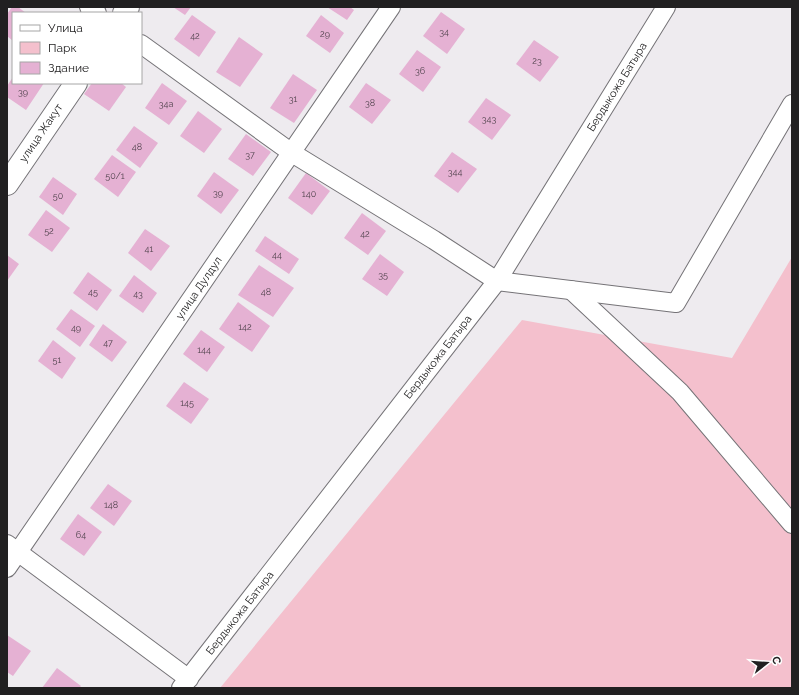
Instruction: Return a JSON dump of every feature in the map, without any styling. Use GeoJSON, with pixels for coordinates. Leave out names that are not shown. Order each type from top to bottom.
{"type":"FeatureCollection","features":[{"type":"Feature","properties":{"kind":"street","name":"улица Дулдул"},"geometry":{"type":"LineString","coordinates":[[7,568],[12,548],[292,153],[391,7]]}},
{"type":"Feature","properties":{"kind":"street","name":"Бердыкожа Батыра"},"geometry":{"type":"LineString","coordinates":[[185,683],[497,281],[666,7]]}},
{"type":"Feature","properties":{"kind":"street"},"geometry":{"type":"LineString","coordinates":[[142,45],[292,153],[434,240],[497,281],[676,303],[792,104]]}},
{"type":"Feature","properties":{"kind":"street","name":"улица Жакут"},"geometry":{"type":"LineString","coordinates":[[7,184],[75,84]]}},
{"type":"Feature","properties":{"kind":"street"},"geometry":{"type":"LineString","coordinates":[[571,290],[680,392],[792,524]]}},
{"type":"Feature","properties":{"kind":"street"},"geometry":{"type":"LineString","coordinates":[[12,548],[185,683]]}},
{"type":"Feature","properties":{"kind":"green space"},"geometry":{"type":"Polygon","coordinates":[[[792,257],[792,688],[220,688],[522,320],[732,358],[792,257]]]}},
{"type":"Feature","properties":{"kind":"building"},"geometry":{"type":"Polygon","coordinates":[[[12,7],[18,7],[25,12],[12,12],[12,40],[7,36],[7,14],[12,7]]]}},
{"type":"Feature","properties":{"kind":"building"},"geometry":{"type":"Polygon","coordinates":[[[173,7],[191,7],[185,15],[173,7]]]}},
{"type":"Feature","properties":{"kind":"building"},"geometry":{"type":"Polygon","coordinates":[[[327,7],[350,7],[354,10],[347,20],[327,7]]]}},
{"type":"Feature","properties":{"kind":"building"},"geometry":{"type":"Polygon","coordinates":[[[441,12],[465,29],[447,54],[423,36],[441,12]]]}},
{"type":"Feature","properties":{"kind":"building"},"geometry":{"type":"Polygon","coordinates":[[[192,15],[216,32],[199,57],[174,39],[192,15]]]}},
{"type":"Feature","properties":{"kind":"building"},"geometry":{"type":"Polygon","coordinates":[[[321,15],[344,33],[330,53],[306,36],[321,15]]]}},
{"type":"Feature","properties":{"kind":"building"},"geometry":{"type":"Polygon","coordinates":[[[239,37],[263,54],[240,87],[216,72],[239,37]]]}},
{"type":"Feature","properties":{"kind":"building"},"geometry":{"type":"Polygon","coordinates":[[[534,40],[559,57],[540,82],[516,64],[534,40]]]}},
{"type":"Feature","properties":{"kind":"building"},"geometry":{"type":"Polygon","coordinates":[[[417,50],[441,67],[423,92],[399,74],[417,50]]]}},
{"type":"Feature","properties":{"kind":"building"},"geometry":{"type":"Polygon","coordinates":[[[293,74],[317,90],[294,123],[270,108],[293,74]]]}},
{"type":"Feature","properties":{"kind":"building"},"geometry":{"type":"Polygon","coordinates":[[[12,78],[12,84],[43,84],[26,110],[7,97],[7,86],[12,78]]]}},
{"type":"Feature","properties":{"kind":"building"},"geometry":{"type":"Polygon","coordinates":[[[162,83],[187,101],[169,125],[145,108],[162,83]]]}},
{"type":"Feature","properties":{"kind":"building"},"geometry":{"type":"Polygon","coordinates":[[[366,83],[391,100],[372,124],[349,107],[366,83]]]}},
{"type":"Feature","properties":{"kind":"building"},"geometry":{"type":"Polygon","coordinates":[[[91,84],[122,84],[126,87],[109,111],[84,94],[91,84]]]}},
{"type":"Feature","properties":{"kind":"building"},"geometry":{"type":"Polygon","coordinates":[[[486,98],[511,115],[492,140],[468,122],[486,98]]]}},
{"type":"Feature","properties":{"kind":"building"},"geometry":{"type":"Polygon","coordinates":[[[198,111],[222,129],[204,153],[180,136],[198,111]]]}},
{"type":"Feature","properties":{"kind":"building"},"geometry":{"type":"Polygon","coordinates":[[[134,126],[158,143],[140,168],[116,150],[134,126]]]}},
{"type":"Feature","properties":{"kind":"building"},"geometry":{"type":"Polygon","coordinates":[[[246,134],[271,152],[253,176],[228,159],[246,134]]]}},
{"type":"Feature","properties":{"kind":"building"},"geometry":{"type":"Polygon","coordinates":[[[452,152],[477,169],[458,193],[434,176],[452,152]]]}},
{"type":"Feature","properties":{"kind":"building"},"geometry":{"type":"Polygon","coordinates":[[[112,155],[136,172],[118,197],[94,179],[112,155]]]}},
{"type":"Feature","properties":{"kind":"building"},"geometry":{"type":"Polygon","coordinates":[[[214,172],[239,190],[221,214],[197,196],[214,172]]]}},
{"type":"Feature","properties":{"kind":"building"},"geometry":{"type":"Polygon","coordinates":[[[306,173],[330,191],[312,215],[288,198],[306,173]]]}},
{"type":"Feature","properties":{"kind":"building"},"geometry":{"type":"Polygon","coordinates":[[[53,177],[77,194],[63,215],[39,197],[53,177]]]}},
{"type":"Feature","properties":{"kind":"building"},"geometry":{"type":"Polygon","coordinates":[[[46,210],[70,228],[52,252],[28,235],[46,210]]]}},
{"type":"Feature","properties":{"kind":"building"},"geometry":{"type":"Polygon","coordinates":[[[362,213],[386,231],[368,255],[344,238],[362,213]]]}},
{"type":"Feature","properties":{"kind":"building"},"geometry":{"type":"Polygon","coordinates":[[[145,229],[170,246],[151,271],[128,253],[145,229]]]}},
{"type":"Feature","properties":{"kind":"building"},"geometry":{"type":"Polygon","coordinates":[[[265,236],[299,259],[289,274],[255,251],[265,236]]]}},
{"type":"Feature","properties":{"kind":"building"},"geometry":{"type":"Polygon","coordinates":[[[380,254],[404,272],[387,296],[362,279],[380,254]]]}},
{"type":"Feature","properties":{"kind":"building"},"geometry":{"type":"Polygon","coordinates":[[[7,255],[19,264],[7,281],[7,255]]]}},
{"type":"Feature","properties":{"kind":"building"},"geometry":{"type":"Polygon","coordinates":[[[259,265],[294,288],[273,317],[238,295],[259,265]]]}},
{"type":"Feature","properties":{"kind":"building"},"geometry":{"type":"Polygon","coordinates":[[[88,272],[112,290],[97,311],[73,293],[88,272]]]}},
{"type":"Feature","properties":{"kind":"building"},"geometry":{"type":"Polygon","coordinates":[[[134,275],[157,293],[143,313],[119,296],[134,275]]]}},
{"type":"Feature","properties":{"kind":"building"},"geometry":{"type":"Polygon","coordinates":[[[238,302],[270,326],[252,352],[219,329],[238,302]]]}},
{"type":"Feature","properties":{"kind":"building"},"geometry":{"type":"Polygon","coordinates":[[[71,309],[95,326],[80,347],[56,329],[71,309]]]}},
{"type":"Feature","properties":{"kind":"building"},"geometry":{"type":"Polygon","coordinates":[[[103,324],[127,342],[112,362],[89,345],[103,324]]]}},
{"type":"Feature","properties":{"kind":"building"},"geometry":{"type":"Polygon","coordinates":[[[201,330],[225,347],[207,372],[183,354],[201,330]]]}},
{"type":"Feature","properties":{"kind":"building"},"geometry":{"type":"Polygon","coordinates":[[[53,340],[76,358],[62,379],[38,361],[53,340]]]}},
{"type":"Feature","properties":{"kind":"building"},"geometry":{"type":"Polygon","coordinates":[[[184,382],[209,399],[191,424],[166,406],[184,382]]]}},
{"type":"Feature","properties":{"kind":"building"},"geometry":{"type":"Polygon","coordinates":[[[108,484],[132,501],[114,526],[90,508],[108,484]]]}},
{"type":"Feature","properties":{"kind":"building"},"geometry":{"type":"Polygon","coordinates":[[[78,514],[102,532],[84,556],[60,539],[78,514]]]}},
{"type":"Feature","properties":{"kind":"building"},"geometry":{"type":"Polygon","coordinates":[[[7,635],[31,651],[13,676],[7,672],[7,635]]]}},
{"type":"Feature","properties":{"kind":"building"},"geometry":{"type":"Polygon","coordinates":[[[57,668],[81,686],[79,688],[42,688],[57,668]]]}}]}
